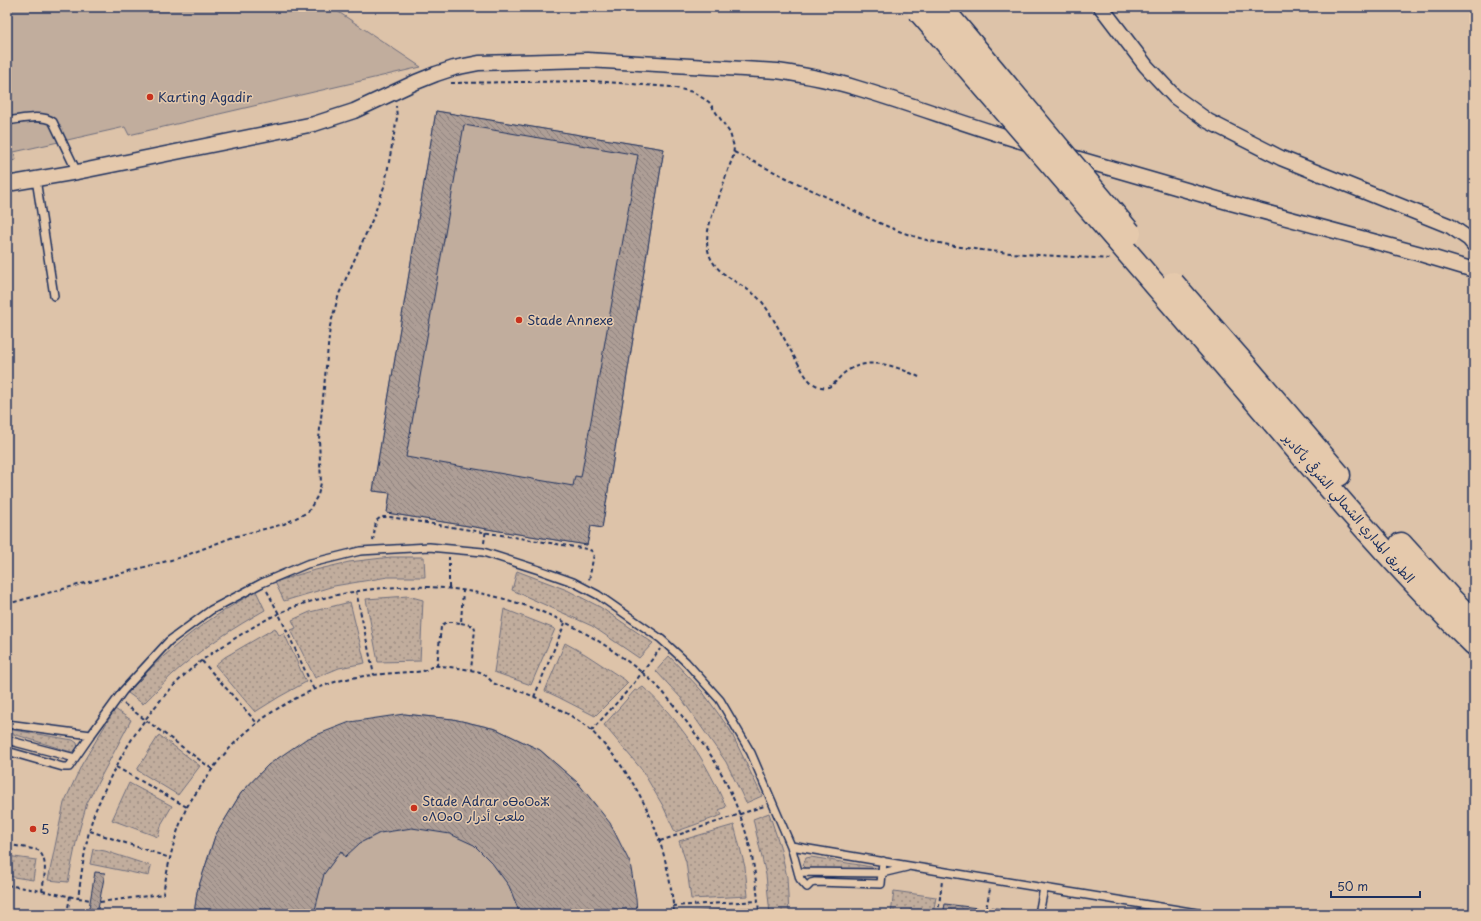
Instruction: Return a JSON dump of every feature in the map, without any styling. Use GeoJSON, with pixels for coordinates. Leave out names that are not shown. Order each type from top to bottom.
{"type":"FeatureCollection","features":[{"type":"Feature","properties":{"kind":"highway"},"geometry":{"type":"LineString","coordinates":[[941,7],[1138,243],[1236,366]]}},
{"type":"Feature","properties":{"kind":"highway"},"geometry":{"type":"LineString","coordinates":[[916,9],[1236,366]]}},
{"type":"Feature","properties":{"kind":"highway","name":"الطريق المداري الشمالي الشرقي بأكادير"},"geometry":{"type":"LineString","coordinates":[[1236,366],[1474,622]]}},
{"type":"Feature","properties":{"kind":"highway","name":"الطريق المداري الشمالي الشرقي بأكادير"},"geometry":{"type":"LineString","coordinates":[[1236,366],[1370,533],[1439,610],[1474,644]]}},
{"type":"Feature","properties":{"kind":"street"},"geometry":{"type":"LineString","coordinates":[[1101,7],[1146,66],[1175,97],[1208,121],[1281,158],[1450,226],[1469,239],[1474,245]]}},
{"type":"Feature","properties":{"kind":"street"},"geometry":{"type":"LineString","coordinates":[[7,184],[77,172],[314,124],[354,111],[436,74],[454,68],[479,63],[587,60],[751,68],[798,74],[856,88],[1002,136],[1231,203],[1474,270]]}},
{"type":"Feature","properties":{"kind":"lane"},"geometry":{"type":"LineString","coordinates":[[7,121],[35,118],[50,119],[53,122],[77,172]]}},
{"type":"Feature","properties":{"kind":"lane"},"geometry":{"type":"LineString","coordinates":[[36,179],[54,296]]}},
{"type":"Feature","properties":{"kind":"lane"},"geometry":{"type":"LineString","coordinates":[[7,751],[69,767],[118,699],[138,674],[169,641],[212,610],[262,583],[307,564],[360,550],[429,547],[483,552],[573,582],[588,590],[627,614],[665,643],[686,662],[720,700],[751,753],[792,846],[800,879],[807,887],[811,883],[816,882],[881,884],[883,861]]}},
{"type":"Feature","properties":{"kind":"lane"},"geometry":{"type":"LineString","coordinates":[[7,724],[91,736]]}},
{"type":"Feature","properties":{"kind":"lane"},"geometry":{"type":"LineString","coordinates":[[7,740],[75,758]]}},
{"type":"Feature","properties":{"kind":"lane"},"geometry":{"type":"LineString","coordinates":[[792,846],[990,880],[1204,914]]}},
{"type":"Feature","properties":{"kind":"lane"},"geometry":{"type":"LineString","coordinates":[[798,872],[882,873],[909,866]]}},
{"type":"Feature","properties":{"kind":"lane"},"geometry":{"type":"LineString","coordinates":[[1039,914],[1044,888]]}},
{"type":"Feature","properties":{"kind":"lane"},"geometry":{"type":"LineString","coordinates":[[1153,914],[1154,906]]}},
{"type":"Feature","properties":{"kind":"path"},"geometry":{"type":"LineString","coordinates":[[445,83],[592,81],[672,87],[693,92],[709,102],[730,133],[734,142],[734,152],[709,229],[707,242],[713,263],[723,273],[754,293],[760,299],[804,373],[813,384],[822,387],[834,386],[846,372],[860,364],[868,363],[896,367],[919,377]]}},
{"type":"Feature","properties":{"kind":"path"},"geometry":{"type":"LineString","coordinates":[[7,604],[182,557],[240,535],[284,524],[308,512],[318,495],[321,483],[319,439],[330,326],[339,294],[373,218],[385,184],[397,118],[396,91]]}},
{"type":"Feature","properties":{"kind":"path"},"geometry":{"type":"LineString","coordinates":[[734,152],[864,217],[912,236],[934,242],[980,250],[1112,259]]}},
{"type":"Feature","properties":{"kind":"path"},"geometry":{"type":"LineString","coordinates":[[371,550],[376,521],[381,517],[390,517],[587,549],[592,551],[594,556],[588,590]]}},
{"type":"Feature","properties":{"kind":"path"},"geometry":{"type":"LineString","coordinates":[[449,549],[449,588]]}},
{"type":"Feature","properties":{"kind":"path"},"geometry":{"type":"LineString","coordinates":[[262,583],[280,614],[314,690]]}},
{"type":"Feature","properties":{"kind":"path"},"geometry":{"type":"LineString","coordinates":[[78,898],[84,856],[93,816],[110,777],[132,740],[158,702],[189,670],[221,647],[262,621],[308,602],[356,591],[428,586],[485,594],[536,609],[583,631],[626,660],[666,696],[688,723],[715,762],[739,815],[746,832],[755,871],[759,914]]}},
{"type":"Feature","properties":{"kind":"path"},"geometry":{"type":"LineString","coordinates":[[461,623],[463,590]]}},
{"type":"Feature","properties":{"kind":"path"},"geometry":{"type":"LineString","coordinates":[[356,591],[374,675]]}},
{"type":"Feature","properties":{"kind":"path"},"geometry":{"type":"LineString","coordinates":[[437,666],[441,627],[443,623],[471,624],[475,629],[470,670]]}},
{"type":"Feature","properties":{"kind":"path"},"geometry":{"type":"LineString","coordinates":[[534,697],[565,623]]}},
{"type":"Feature","properties":{"kind":"path"},"geometry":{"type":"LineString","coordinates":[[591,731],[642,673],[665,643]]}},
{"type":"Feature","properties":{"kind":"path"},"geometry":{"type":"LineString","coordinates":[[202,661],[256,722]]}},
{"type":"Feature","properties":{"kind":"path"},"geometry":{"type":"LineString","coordinates":[[100,902],[163,894],[175,838],[187,807],[212,769],[232,745],[256,722],[286,704],[314,690],[337,682],[374,675],[419,672],[437,666],[482,673],[496,684],[525,693],[556,708],[591,731],[618,761],[649,812],[660,841],[668,869],[674,914]]}},
{"type":"Feature","properties":{"kind":"path"},"geometry":{"type":"LineString","coordinates":[[118,699],[212,769]]}},
{"type":"Feature","properties":{"kind":"path"},"geometry":{"type":"LineString","coordinates":[[116,767],[187,807]]}},
{"type":"Feature","properties":{"kind":"path"},"geometry":{"type":"LineString","coordinates":[[660,841],[773,803]]}},
{"type":"Feature","properties":{"kind":"path"},"geometry":{"type":"LineString","coordinates":[[90,831],[170,858]]}},
{"type":"Feature","properties":{"kind":"path"},"geometry":{"type":"LineString","coordinates":[[11,845],[38,850],[40,852],[45,869],[42,891]]}},
{"type":"Feature","properties":{"kind":"path"},"geometry":{"type":"LineString","coordinates":[[938,914],[943,872]]}},
{"type":"Feature","properties":{"kind":"path"},"geometry":{"type":"LineString","coordinates":[[985,914],[990,880]]}},
{"type":"Feature","properties":{"kind":"path"},"geometry":{"type":"LineString","coordinates":[[7,885],[91,900]]}},
{"type":"Feature","properties":{"kind":"path"},"geometry":{"type":"LineString","coordinates":[[67,914],[70,896]]}},
{"type":"Feature","properties":{"kind":"path"},"geometry":{"type":"LineString","coordinates":[[673,906],[758,901]]}},
{"type":"Feature","properties":{"kind":"shaded area","name":"Karting Agadir"},"geometry":{"type":"Polygon","coordinates":[[[7,7],[331,7],[421,67],[129,135],[125,127],[14,152],[16,160],[7,162],[7,7]]]}},
{"type":"Feature","properties":{"kind":"shaded area","name":"Stade Annexe"},"geometry":{"type":"Polygon","coordinates":[[[436,111],[664,149],[602,528],[591,526],[587,545],[387,513],[390,493],[373,491],[436,111]]]}},
{"type":"Feature","properties":{"kind":"shaded area"},"geometry":{"type":"Polygon","coordinates":[[[391,557],[424,557],[425,577],[388,577],[334,586],[284,601],[275,582],[307,572],[349,562],[391,557]]]}},
{"type":"Feature","properties":{"kind":"shaded area"},"geometry":{"type":"Polygon","coordinates":[[[517,571],[567,590],[600,607],[653,643],[639,658],[592,626],[512,590],[517,571]]]}},
{"type":"Feature","properties":{"kind":"shaded area"},"geometry":{"type":"Polygon","coordinates":[[[256,591],[265,610],[201,651],[171,676],[143,704],[128,693],[155,664],[192,633],[212,618],[256,591]]]}},
{"type":"Feature","properties":{"kind":"shaded area"},"geometry":{"type":"Polygon","coordinates":[[[408,596],[423,600],[420,661],[378,662],[366,599],[408,596]]]}},
{"type":"Feature","properties":{"kind":"shaded area"},"geometry":{"type":"Polygon","coordinates":[[[350,602],[365,663],[339,668],[315,678],[291,630],[296,628],[292,620],[310,612],[350,602]]]}},
{"type":"Feature","properties":{"kind":"shaded area"},"geometry":{"type":"Polygon","coordinates":[[[504,609],[555,629],[531,685],[494,672],[504,609]]]}},
{"type":"Feature","properties":{"kind":"shaded area"},"geometry":{"type":"Polygon","coordinates":[[[275,628],[279,635],[284,633],[306,682],[255,712],[215,665],[225,657],[275,628]]]}},
{"type":"Feature","properties":{"kind":"shaded area"},"geometry":{"type":"Polygon","coordinates":[[[565,643],[585,654],[628,683],[595,716],[545,691],[565,643]]]}},
{"type":"Feature","properties":{"kind":"shaded area"},"geometry":{"type":"Polygon","coordinates":[[[669,656],[702,691],[730,730],[762,796],[746,803],[726,762],[681,698],[656,671],[669,656]]]}},
{"type":"Feature","properties":{"kind":"shaded area"},"geometry":{"type":"Polygon","coordinates":[[[643,687],[671,716],[699,755],[711,775],[726,807],[719,810],[722,815],[675,832],[663,806],[642,770],[604,725],[635,690],[637,691],[643,687]]]}},
{"type":"Feature","properties":{"kind":"shaded area"},"geometry":{"type":"Polygon","coordinates":[[[115,709],[131,720],[87,803],[77,838],[68,882],[48,880],[64,803],[82,764],[115,709]]]}},
{"type":"Feature","properties":{"kind":"shaded area","name":"Stade Adrar ⴰⴱⴰⵔⴰⵣ ⴰⴷⵔⴰⵔ ملعب أدرار"},"geometry":{"type":"Polygon","coordinates":[[[404,714],[453,719],[496,729],[540,750],[578,783],[637,914],[194,914],[197,892],[215,836],[241,793],[268,765],[404,714]]]}},
{"type":"Feature","properties":{"kind":"shaded area"},"geometry":{"type":"Polygon","coordinates":[[[7,729],[73,740],[77,743],[78,748],[76,751],[71,752],[7,732],[7,729]]]}},
{"type":"Feature","properties":{"kind":"shaded area"},"geometry":{"type":"Polygon","coordinates":[[[159,735],[200,766],[178,795],[137,770],[159,735]]]}},
{"type":"Feature","properties":{"kind":"shaded area"},"geometry":{"type":"Polygon","coordinates":[[[129,783],[172,806],[162,823],[158,837],[112,820],[129,783]]]}},
{"type":"Feature","properties":{"kind":"shaded area"},"geometry":{"type":"Polygon","coordinates":[[[769,813],[780,846],[787,877],[789,914],[770,914],[766,875],[753,819],[769,813]]]}},
{"type":"Feature","properties":{"kind":"shaded area"},"geometry":{"type":"Polygon","coordinates":[[[734,825],[745,867],[748,896],[691,899],[686,862],[679,841],[734,825]]]}},
{"type":"Feature","properties":{"kind":"shaded area"},"geometry":{"type":"Polygon","coordinates":[[[93,849],[105,851],[151,866],[149,876],[90,864],[93,849]]]}},
{"type":"Feature","properties":{"kind":"shaded area"},"geometry":{"type":"Polygon","coordinates":[[[7,856],[36,860],[33,880],[7,876],[7,856]]]}},
{"type":"Feature","properties":{"kind":"shaded area"},"geometry":{"type":"Polygon","coordinates":[[[811,857],[879,869],[808,870],[803,865],[806,858],[811,857]]]}},
{"type":"Feature","properties":{"kind":"shaded area"},"geometry":{"type":"Polygon","coordinates":[[[894,891],[936,897],[933,914],[891,914],[894,891]]]}},
{"type":"Feature","properties":{"kind":"shaded area"},"geometry":{"type":"Polygon","coordinates":[[[992,907],[1028,914],[992,914],[992,907]]]}},
{"type":"Feature","properties":{"kind":"shaded area"},"geometry":{"type":"Polygon","coordinates":[[[749,908],[749,914],[692,914],[692,912],[749,908]]]}},
{"type":"Feature","properties":{"kind":"building"},"geometry":{"type":"Polygon","coordinates":[[[436,111],[664,149],[602,528],[591,526],[587,545],[387,513],[390,493],[373,491],[436,111]],[[464,125],[406,457],[573,486],[575,476],[581,477],[638,155],[464,125]]]}},
{"type":"Feature","properties":{"kind":"building","name":"Stade Adrar ⴰⴱⴰⵔⴰⵣ ⴰⴷⵔⴰⵔ ملعب أدرار"},"geometry":{"type":"Polygon","coordinates":[[[404,714],[453,719],[496,729],[540,750],[578,783],[610,823],[630,863],[637,914],[520,914],[509,886],[492,863],[474,845],[450,834],[412,828],[380,833],[360,843],[345,857],[341,851],[324,874],[314,914],[194,914],[197,892],[215,836],[241,793],[268,765],[306,739],[350,722],[404,714]]]}},
{"type":"Feature","properties":{"kind":"building"},"geometry":{"type":"Polygon","coordinates":[[[95,872],[105,873],[97,914],[88,914],[95,872]]]}},
{"type":"Feature","properties":{"kind":"building"},"geometry":{"type":"Polygon","coordinates":[[[945,904],[978,908],[978,914],[943,914],[945,904]]]}},
{"type":"Feature","properties":{"kind":"place","name":"Karting Agadir"},"geometry":{"type":"Point","coordinates":[150,97]}},
{"type":"Feature","properties":{"kind":"place","name":"Stade Annexe"},"geometry":{"type":"Point","coordinates":[519,320]}},
{"type":"Feature","properties":{"kind":"place","name":"Stade Adrar ⴰⴱⴰⵔⴰⵣ ⴰⴷⵔⴰⵔ ملعب أدرار"},"geometry":{"type":"Point","coordinates":[414,808]}},
{"type":"Feature","properties":{"kind":"place","name":"5"},"geometry":{"type":"Point","coordinates":[33,829]}}]}
